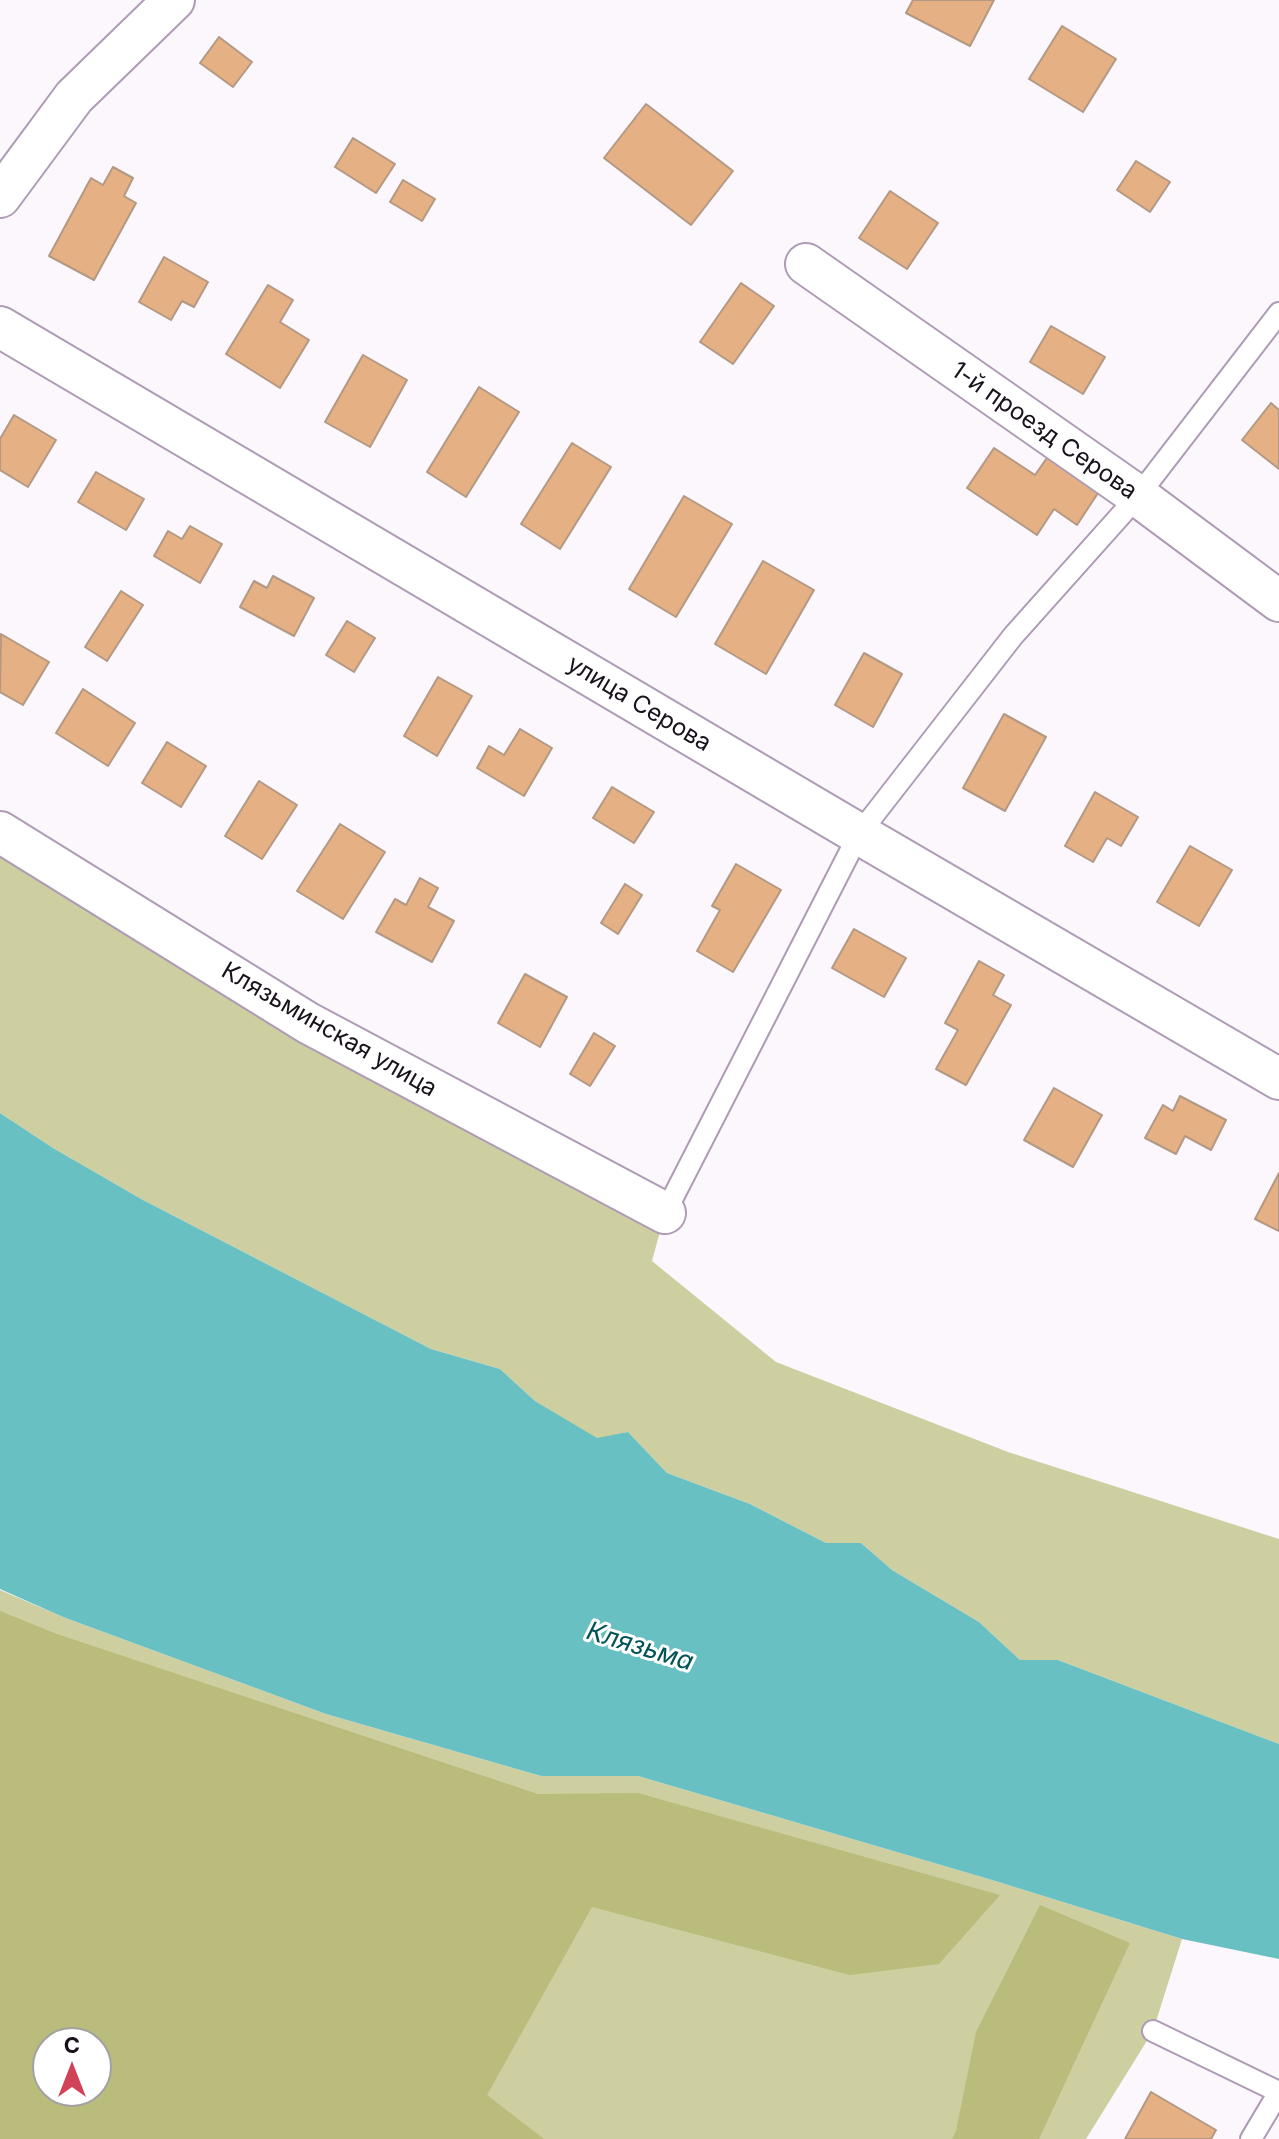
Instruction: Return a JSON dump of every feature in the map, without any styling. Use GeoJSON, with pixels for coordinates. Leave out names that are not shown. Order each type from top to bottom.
{"type":"FeatureCollection","features":[{"type":"Feature","properties":{"kind":"street"},"geometry":{"type":"LineString","coordinates":[[0,197],[74,97],[174,0]]}},
{"type":"Feature","properties":{"kind":"street","name":"1-й проезд Серова"},"geometry":{"type":"LineString","coordinates":[[806,264],[1138,496],[1279,601]]}},
{"type":"Feature","properties":{"kind":"street","name":"улица Серова"},"geometry":{"type":"LineString","coordinates":[[0,327],[1279,1079]]}},
{"type":"Feature","properties":{"kind":"street","name":"Клязьминская улица"},"geometry":{"type":"LineString","coordinates":[[0,832],[308,1023],[665,1213]]}},
{"type":"Feature","properties":{"kind":"lane"},"geometry":{"type":"LineString","coordinates":[[665,1213],[859,834],[1013,636],[1138,496],[1279,313]]}},
{"type":"Feature","properties":{"kind":"lane"},"geometry":{"type":"LineString","coordinates":[[1153,2031],[1279,2092],[1251,2139]]}},
{"type":"Feature","properties":{"kind":"green space"},"geometry":{"type":"Polygon","coordinates":[[[0,832],[665,1213],[652,1261],[776,1362],[1008,1452],[1279,1539],[1279,1744],[1058,1660],[1020,1660],[979,1622],[892,1570],[861,1543],[826,1543],[750,1504],[667,1473],[628,1432],[597,1439],[535,1401],[500,1369],[431,1349],[143,1200],[0,1113],[0,832]]]}},
{"type":"Feature","properties":{"kind":"green space"},"geometry":{"type":"Polygon","coordinates":[[[0,1590],[63,1617],[326,1714],[541,1776],[638,1776],[1182,1939],[1153,2031],[1086,2139],[0,2139],[0,1590]]]}},
{"type":"Feature","properties":{"kind":"green space"},"geometry":{"type":"Polygon","coordinates":[[[0,1611],[57,1634],[538,1794],[638,1793],[1000,1895],[939,1964],[850,1975],[592,1907],[487,2095],[544,2139],[0,2139],[0,1611]]]}},
{"type":"Feature","properties":{"kind":"green space"},"geometry":{"type":"Polygon","coordinates":[[[1040,1905],[1130,1943],[1039,2139],[952,2139],[976,2032],[1040,1905]]]}},
{"type":"Feature","properties":{"kind":"water","name":"Клязьма"},"geometry":{"type":"Polygon","coordinates":[[[0,1113],[143,1200],[431,1349],[500,1369],[535,1401],[597,1438],[628,1432],[667,1473],[750,1504],[826,1543],[861,1543],[892,1570],[979,1622],[1020,1660],[1058,1660],[1279,1744],[1279,1959],[1182,1939],[638,1776],[541,1776],[326,1714],[63,1617],[0,1589],[0,1113]]]}},
{"type":"Feature","properties":{"kind":"building"},"geometry":{"type":"Polygon","coordinates":[[[913,0],[994,0],[970,46],[906,13],[913,0]]]}},
{"type":"Feature","properties":{"kind":"building"},"geometry":{"type":"Polygon","coordinates":[[[1062,26],[1116,59],[1083,112],[1029,79],[1062,26]]]}},
{"type":"Feature","properties":{"kind":"building"},"geometry":{"type":"Polygon","coordinates":[[[219,37],[252,62],[233,87],[200,63],[219,37]]]}},
{"type":"Feature","properties":{"kind":"building"},"geometry":{"type":"Polygon","coordinates":[[[646,104],[733,171],[691,225],[604,158],[646,104]]]}},
{"type":"Feature","properties":{"kind":"building"},"geometry":{"type":"Polygon","coordinates":[[[353,138],[395,164],[376,193],[335,167],[353,138]]]}},
{"type":"Feature","properties":{"kind":"building"},"geometry":{"type":"Polygon","coordinates":[[[1136,161],[1170,182],[1150,212],[1117,190],[1136,161]]]}},
{"type":"Feature","properties":{"kind":"building"},"geometry":{"type":"Polygon","coordinates":[[[113,167],[133,178],[124,196],[136,203],[94,280],[49,256],[91,178],[103,185],[113,167]]]}},
{"type":"Feature","properties":{"kind":"building"},"geometry":{"type":"Polygon","coordinates":[[[403,180],[435,199],[422,221],[390,202],[403,180]]]}},
{"type":"Feature","properties":{"kind":"building"},"geometry":{"type":"Polygon","coordinates":[[[890,191],[938,223],[907,269],[859,238],[890,191]]]}},
{"type":"Feature","properties":{"kind":"building"},"geometry":{"type":"Polygon","coordinates":[[[164,257],[208,282],[194,307],[182,301],[171,320],[139,302],[164,257]]]}},
{"type":"Feature","properties":{"kind":"building"},"geometry":{"type":"Polygon","coordinates":[[[741,283],[774,306],[733,364],[700,342],[741,283]]]}},
{"type":"Feature","properties":{"kind":"building"},"geometry":{"type":"Polygon","coordinates":[[[268,285],[293,300],[280,322],[309,340],[280,388],[226,354],[268,285]]]}},
{"type":"Feature","properties":{"kind":"building"},"geometry":{"type":"Polygon","coordinates":[[[1051,326],[1105,357],[1083,394],[1030,362],[1051,326]]]}},
{"type":"Feature","properties":{"kind":"building"},"geometry":{"type":"Polygon","coordinates":[[[363,355],[407,380],[370,447],[325,422],[363,355]]]}},
{"type":"Feature","properties":{"kind":"building"},"geometry":{"type":"Polygon","coordinates":[[[479,387],[519,412],[466,497],[427,472],[479,387]]]}},
{"type":"Feature","properties":{"kind":"building"},"geometry":{"type":"Polygon","coordinates":[[[1271,403],[1279,410],[1279,469],[1242,440],[1271,403]]]}},
{"type":"Feature","properties":{"kind":"building"},"geometry":{"type":"Polygon","coordinates":[[[14,415],[56,440],[28,487],[0,470],[0,439],[14,415]]]}},
{"type":"Feature","properties":{"kind":"building"},"geometry":{"type":"Polygon","coordinates":[[[572,443],[611,467],[560,549],[521,524],[572,443]]]}},
{"type":"Feature","properties":{"kind":"building"},"geometry":{"type":"Polygon","coordinates":[[[994,448],[1035,475],[1049,455],[1100,490],[1077,525],[1054,509],[1037,535],[967,488],[994,448]]]}},
{"type":"Feature","properties":{"kind":"building"},"geometry":{"type":"Polygon","coordinates":[[[96,472],[144,499],[126,530],[78,502],[96,472]]]}},
{"type":"Feature","properties":{"kind":"building"},"geometry":{"type":"Polygon","coordinates":[[[684,496],[732,524],[676,617],[629,589],[684,496]]]}},
{"type":"Feature","properties":{"kind":"building"},"geometry":{"type":"Polygon","coordinates":[[[190,526],[222,544],[200,583],[154,556],[168,531],[182,539],[190,526]]]}},
{"type":"Feature","properties":{"kind":"building"},"geometry":{"type":"Polygon","coordinates":[[[763,561],[814,590],[766,674],[715,644],[763,561]]]}},
{"type":"Feature","properties":{"kind":"building"},"geometry":{"type":"Polygon","coordinates":[[[273,576],[314,598],[294,636],[240,607],[254,581],[267,588],[273,576]]]}},
{"type":"Feature","properties":{"kind":"building"},"geometry":{"type":"Polygon","coordinates":[[[121,591],[143,605],[107,661],[85,647],[121,591]]]}},
{"type":"Feature","properties":{"kind":"building"},"geometry":{"type":"Polygon","coordinates":[[[347,621],[375,638],[354,672],[326,655],[347,621]]]}},
{"type":"Feature","properties":{"kind":"building"},"geometry":{"type":"Polygon","coordinates":[[[1,634],[49,662],[23,705],[0,692],[1,634]]]}},
{"type":"Feature","properties":{"kind":"building"},"geometry":{"type":"Polygon","coordinates":[[[864,653],[902,674],[873,727],[835,705],[864,653]]]}},
{"type":"Feature","properties":{"kind":"building"},"geometry":{"type":"Polygon","coordinates":[[[438,677],[472,696],[437,756],[404,736],[438,677]]]}},
{"type":"Feature","properties":{"kind":"building"},"geometry":{"type":"Polygon","coordinates":[[[83,689],[135,723],[108,766],[56,733],[83,689]]]}},
{"type":"Feature","properties":{"kind":"building"},"geometry":{"type":"Polygon","coordinates":[[[1004,714],[1046,737],[1005,811],[963,788],[1004,714]]]}},
{"type":"Feature","properties":{"kind":"building"},"geometry":{"type":"Polygon","coordinates":[[[520,729],[552,748],[524,796],[477,768],[489,746],[504,755],[520,729]]]}},
{"type":"Feature","properties":{"kind":"building"},"geometry":{"type":"Polygon","coordinates":[[[167,742],[206,766],[181,807],[142,783],[167,742]]]}},
{"type":"Feature","properties":{"kind":"building"},"geometry":{"type":"Polygon","coordinates":[[[259,781],[297,805],[262,859],[225,836],[259,781]]]}},
{"type":"Feature","properties":{"kind":"building"},"geometry":{"type":"Polygon","coordinates":[[[612,787],[654,812],[634,843],[593,818],[612,787]]]}},
{"type":"Feature","properties":{"kind":"building"},"geometry":{"type":"Polygon","coordinates":[[[1095,792],[1138,817],[1121,846],[1107,838],[1093,862],[1065,846],[1095,792]]]}},
{"type":"Feature","properties":{"kind":"building"},"geometry":{"type":"Polygon","coordinates":[[[340,824],[385,852],[343,919],[297,891],[340,824]]]}},
{"type":"Feature","properties":{"kind":"building"},"geometry":{"type":"Polygon","coordinates":[[[1190,846],[1232,870],[1199,926],[1157,902],[1190,846]]]}},
{"type":"Feature","properties":{"kind":"building"},"geometry":{"type":"Polygon","coordinates":[[[736,864],[781,890],[733,972],[697,951],[720,910],[712,906],[736,864]]]}},
{"type":"Feature","properties":{"kind":"building"},"geometry":{"type":"Polygon","coordinates":[[[420,878],[438,888],[428,907],[454,921],[432,962],[376,932],[395,899],[406,905],[420,878]]]}},
{"type":"Feature","properties":{"kind":"building"},"geometry":{"type":"Polygon","coordinates":[[[625,884],[642,895],[618,934],[601,923],[625,884]]]}},
{"type":"Feature","properties":{"kind":"building"},"geometry":{"type":"Polygon","coordinates":[[[854,929],[906,958],[884,997],[832,968],[854,929]]]}},
{"type":"Feature","properties":{"kind":"building"},"geometry":{"type":"Polygon","coordinates":[[[979,961],[1004,975],[993,995],[1011,1005],[966,1085],[936,1069],[958,1030],[945,1023],[979,961]]]}},
{"type":"Feature","properties":{"kind":"building"},"geometry":{"type":"Polygon","coordinates":[[[525,974],[567,997],[540,1047],[498,1023],[525,974]]]}},
{"type":"Feature","properties":{"kind":"building"},"geometry":{"type":"Polygon","coordinates":[[[594,1033],[615,1046],[590,1086],[570,1074],[594,1033]]]}},
{"type":"Feature","properties":{"kind":"building"},"geometry":{"type":"Polygon","coordinates":[[[1054,1088],[1102,1115],[1073,1167],[1024,1140],[1054,1088]]]}},
{"type":"Feature","properties":{"kind":"building"},"geometry":{"type":"Polygon","coordinates":[[[1180,1096],[1226,1120],[1211,1150],[1185,1136],[1176,1154],[1145,1138],[1163,1105],[1173,1111],[1180,1096]]]}},
{"type":"Feature","properties":{"kind":"building"},"geometry":{"type":"Polygon","coordinates":[[[1279,1173],[1279,1231],[1255,1219],[1279,1173]]]}},
{"type":"Feature","properties":{"kind":"building"},"geometry":{"type":"Polygon","coordinates":[[[1151,2092],[1216,2130],[1211,2139],[1125,2139],[1151,2092]]]}}]}
